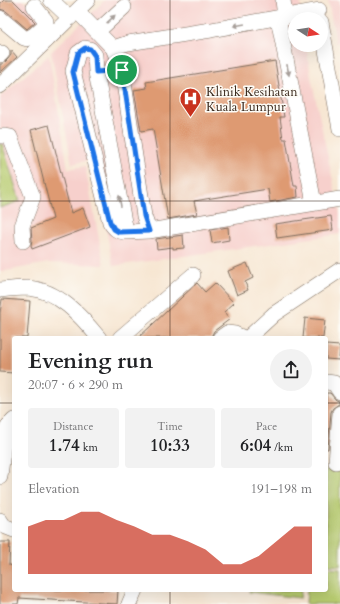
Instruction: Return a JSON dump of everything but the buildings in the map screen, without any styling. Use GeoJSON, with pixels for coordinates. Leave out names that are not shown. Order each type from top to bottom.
{"type":"FeatureCollection","features":[{"type":"Feature","properties":{"kind":"street"},"geometry":{"type":"LineString","coordinates":[[51,0],[98,31],[113,48],[122,70],[144,216],[149,231]]}},
{"type":"Feature","properties":{"kind":"street"},"geometry":{"type":"LineString","coordinates":[[0,18],[24,38],[38,40],[74,14],[88,0]]}},
{"type":"Feature","properties":{"kind":"street"},"geometry":{"type":"LineString","coordinates":[[282,0],[282,17],[314,203]]}},
{"type":"Feature","properties":{"kind":"street"},"geometry":{"type":"LineString","coordinates":[[0,86],[38,40],[46,24],[46,21],[33,2]]}},
{"type":"Feature","properties":{"kind":"street"},"geometry":{"type":"LineString","coordinates":[[98,31],[124,7]]}},
{"type":"Feature","properties":{"kind":"street"},"geometry":{"type":"LineString","coordinates":[[113,48],[128,43],[288,16]]}},
{"type":"Feature","properties":{"kind":"street"},"geometry":{"type":"LineString","coordinates":[[127,232],[96,72],[95,56],[90,49],[85,48],[78,53],[73,72],[110,222],[114,229],[119,232],[127,232],[149,231],[340,199]]}},
{"type":"Feature","properties":{"kind":"street"},"geometry":{"type":"LineString","coordinates":[[326,52],[340,129]]}},
{"type":"Feature","properties":{"kind":"street"},"geometry":{"type":"LineString","coordinates":[[96,72],[122,70]]}},
{"type":"Feature","properties":{"kind":"street"},"geometry":{"type":"LineString","coordinates":[[0,136],[10,137],[33,197],[22,226],[23,241]]}},
{"type":"Feature","properties":{"kind":"street"},"geometry":{"type":"LineString","coordinates":[[250,336],[274,314],[340,270]]}},
{"type":"Feature","properties":{"kind":"street"},"geometry":{"type":"LineString","coordinates":[[124,336],[193,275]]}},
{"type":"Feature","properties":{"kind":"street"},"geometry":{"type":"LineString","coordinates":[[0,290],[29,288],[46,292],[66,303],[93,336]]}},
{"type":"Feature","properties":{"kind":"street"},"geometry":{"type":"LineString","coordinates":[[223,336],[227,333],[240,336]]}},
{"type":"Feature","properties":{"kind":"street"},"geometry":{"type":"LineString","coordinates":[[328,382],[334,383],[340,392]]}},
{"type":"Feature","properties":{"kind":"street"},"geometry":{"type":"LineString","coordinates":[[334,461],[339,440],[340,413]]}},
{"type":"Feature","properties":{"kind":"street"},"geometry":{"type":"LineString","coordinates":[[0,477],[5,434],[8,426],[12,422]]}},
{"type":"Feature","properties":{"kind":"street"},"geometry":{"type":"LineString","coordinates":[[0,520],[4,526],[12,529]]}},
{"type":"Feature","properties":{"kind":"street"},"geometry":{"type":"LineString","coordinates":[[129,604],[134,592]]}},
{"type":"Feature","properties":{"kind":"shaded area"},"geometry":{"type":"Polygon","coordinates":[[[3,0],[22,0],[34,8],[44,20],[27,36],[0,15],[0,3],[3,0]]]}},
{"type":"Feature","properties":{"kind":"shaded area","name":"Klinik Kesihatan Kuala Lumpur"},"geometry":{"type":"Polygon","coordinates":[[[105,0],[300,0],[301,12],[288,12],[288,52],[307,52],[340,214],[340,234],[113,266],[93,159],[72,164],[51,52],[105,0]]]}},
{"type":"Feature","properties":{"kind":"shaded area"},"geometry":{"type":"Polygon","coordinates":[[[328,0],[340,0],[340,39],[336,44],[328,0]]]}},
{"type":"Feature","properties":{"kind":"shaded area"},"geometry":{"type":"Polygon","coordinates":[[[49,55],[68,169],[85,166],[104,265],[48,263],[0,272],[0,97],[49,55]]]}},
{"type":"Feature","properties":{"kind":"green space"},"geometry":{"type":"Polygon","coordinates":[[[2,143],[20,201],[0,208],[0,144],[2,143]]]}},
{"type":"Feature","properties":{"kind":"green space"},"geometry":{"type":"Polygon","coordinates":[[[328,469],[340,471],[340,566],[328,565],[328,469]]]}},
{"type":"Feature","properties":{"kind":"green space"},"geometry":{"type":"Polygon","coordinates":[[[328,568],[340,569],[340,604],[306,604],[307,592],[328,592],[328,568]]]}},
{"type":"Feature","properties":{"kind":"green space"},"geometry":{"type":"Polygon","coordinates":[[[249,592],[301,592],[300,598],[249,592]]]}},
{"type":"Feature","properties":{"kind":"place","name":"Klinik Kesihatan Kuala Lumpur"},"geometry":{"type":"Point","coordinates":[191,118]}},
{"type":"Feature","properties":{"kind":"route"},"geometry":{"type":"LineString","coordinates":[[85,48],[90,49],[95,56],[96,72],[122,70],[144,216],[149,231],[119,232],[114,229],[110,222],[73,72],[78,53],[85,48]]}}]}
